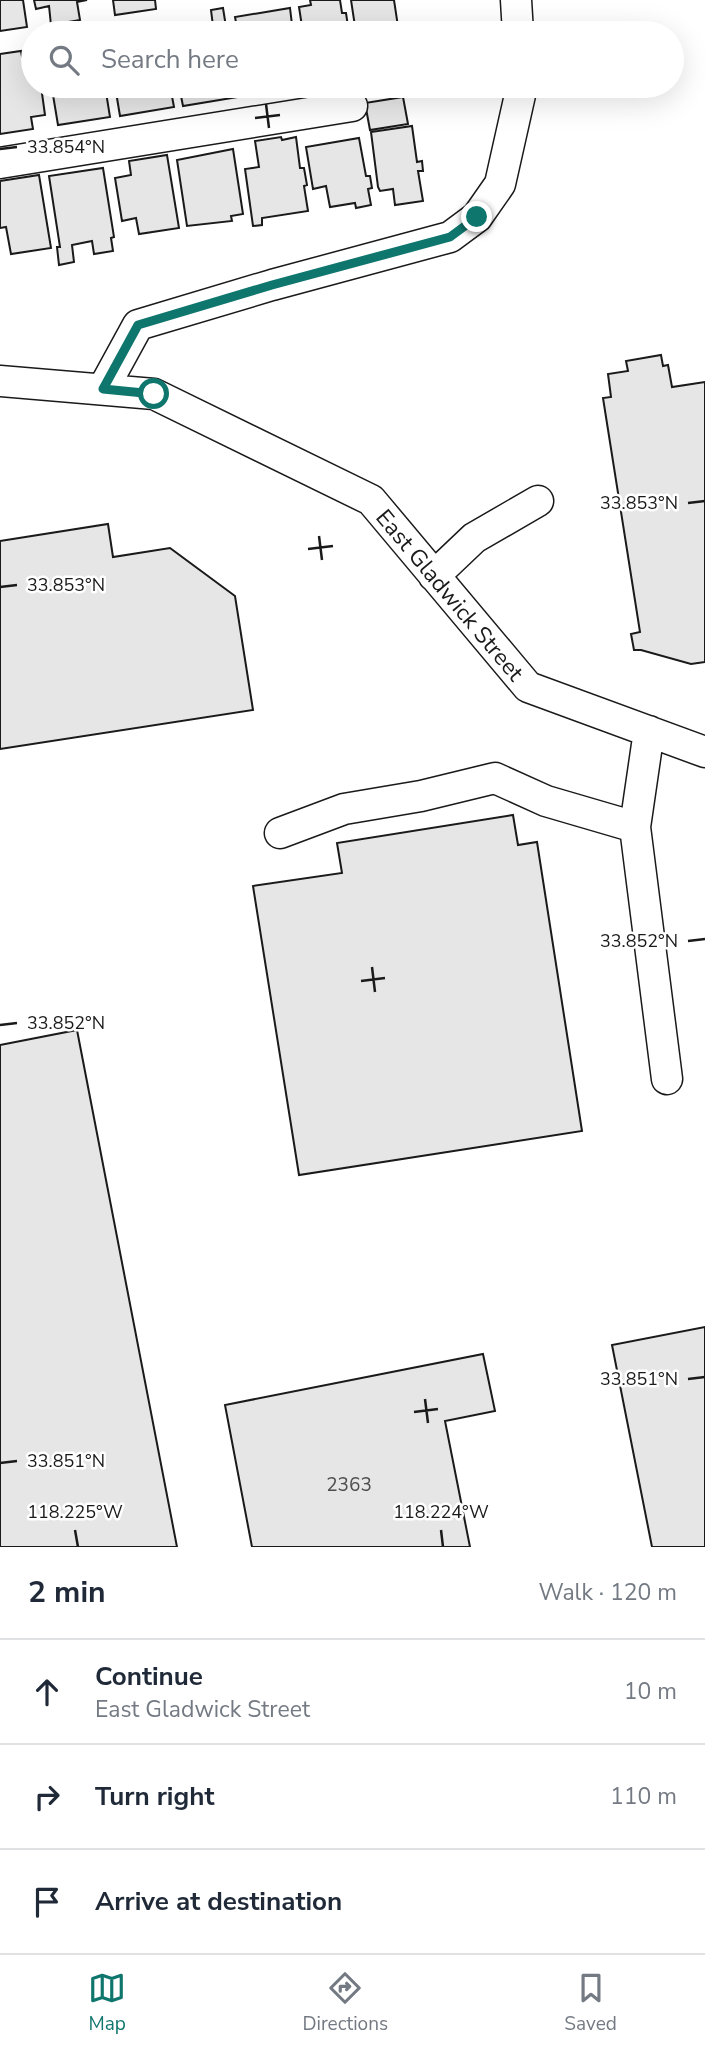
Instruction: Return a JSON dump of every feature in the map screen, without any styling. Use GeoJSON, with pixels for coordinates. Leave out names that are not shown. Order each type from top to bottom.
{"type":"FeatureCollection","features":[{"type":"Feature","properties":{"kind":"street"},"geometry":{"type":"LineString","coordinates":[[516,0],[517,21]]}},
{"type":"Feature","properties":{"kind":"street"},"geometry":{"type":"LineString","coordinates":[[103,389],[138,325],[272,285],[450,237],[477,217],[500,184],[519,98]]}},
{"type":"Feature","properties":{"kind":"street"},"geometry":{"type":"LineString","coordinates":[[0,163],[352,106]]}},
{"type":"Feature","properties":{"kind":"street","name":"East Gladwick Street"},"geometry":{"type":"LineString","coordinates":[[0,381],[154,394],[371,500],[527,687],[705,752]]}},
{"type":"Feature","properties":{"kind":"street"},"geometry":{"type":"LineString","coordinates":[[434,576],[474,538],[538,501]]}},
{"type":"Feature","properties":{"kind":"street"},"geometry":{"type":"LineString","coordinates":[[649,731],[635,827],[667,1079]]}},
{"type":"Feature","properties":{"kind":"street"},"geometry":{"type":"LineString","coordinates":[[280,833],[344,809],[421,796],[495,778],[546,801],[635,827]]}},
{"type":"Feature","properties":{"kind":"building"},"geometry":{"type":"Polygon","coordinates":[[[0,0],[23,0],[26,21],[21,21],[21,28],[0,31],[0,0]]]}},
{"type":"Feature","properties":{"kind":"building"},"geometry":{"type":"Polygon","coordinates":[[[34,0],[87,0],[77,2],[80,20],[51,21],[49,6],[36,9],[34,0]]]}},
{"type":"Feature","properties":{"kind":"building"},"geometry":{"type":"Polygon","coordinates":[[[113,0],[155,0],[156,9],[115,15],[113,0]]]}},
{"type":"Feature","properties":{"kind":"building"},"geometry":{"type":"Polygon","coordinates":[[[310,0],[340,0],[342,13],[346,13],[347,21],[301,21],[299,7],[311,5],[310,0]]]}},
{"type":"Feature","properties":{"kind":"building"},"geometry":{"type":"Polygon","coordinates":[[[351,0],[394,0],[397,21],[354,21],[351,0]]]}},
{"type":"Feature","properties":{"kind":"building"},"geometry":{"type":"Polygon","coordinates":[[[223,8],[225,21],[212,21],[211,10],[223,8]]]}},
{"type":"Feature","properties":{"kind":"building"},"geometry":{"type":"Polygon","coordinates":[[[290,8],[292,21],[236,21],[235,17],[290,8]]]}},
{"type":"Feature","properties":{"kind":"building"},"geometry":{"type":"Polygon","coordinates":[[[21,51],[21,98],[43,98],[45,115],[31,117],[33,129],[0,134],[0,54],[21,51]]]}},
{"type":"Feature","properties":{"kind":"building"},"geometry":{"type":"Polygon","coordinates":[[[54,98],[107,98],[110,117],[58,125],[54,98]]]}},
{"type":"Feature","properties":{"kind":"building"},"geometry":{"type":"Polygon","coordinates":[[[117,98],[172,98],[174,107],[120,116],[117,98]]]}},
{"type":"Feature","properties":{"kind":"building"},"geometry":{"type":"Polygon","coordinates":[[[181,98],[232,98],[183,106],[181,98]]]}},
{"type":"Feature","properties":{"kind":"building"},"geometry":{"type":"Polygon","coordinates":[[[403,98],[408,124],[370,130],[365,103],[403,98]]]}},
{"type":"Feature","properties":{"kind":"building"},"geometry":{"type":"Polygon","coordinates":[[[412,126],[417,162],[422,161],[423,171],[418,171],[423,201],[395,205],[393,189],[380,191],[378,187],[371,132],[412,126]]]}},
{"type":"Feature","properties":{"kind":"building"},"geometry":{"type":"Polygon","coordinates":[[[281,137],[282,140],[296,137],[300,168],[304,168],[307,185],[304,186],[308,211],[262,218],[262,225],[253,226],[245,169],[259,167],[255,141],[281,137]]]}},
{"type":"Feature","properties":{"kind":"building"},"geometry":{"type":"Polygon","coordinates":[[[359,138],[366,176],[370,176],[372,188],[368,189],[371,205],[356,208],[355,203],[330,207],[326,186],[313,189],[306,147],[359,138]]]}},
{"type":"Feature","properties":{"kind":"building"},"geometry":{"type":"Polygon","coordinates":[[[233,149],[243,214],[231,216],[232,221],[187,226],[177,160],[233,149]]]}},
{"type":"Feature","properties":{"kind":"building"},"geometry":{"type":"Polygon","coordinates":[[[167,155],[179,228],[139,234],[136,218],[122,221],[115,178],[131,175],[129,161],[167,155]]]}},
{"type":"Feature","properties":{"kind":"building"},"geometry":{"type":"Polygon","coordinates":[[[103,168],[114,237],[111,238],[113,251],[94,254],[92,241],[72,245],[74,262],[59,265],[57,247],[60,247],[49,176],[103,168]]]}},
{"type":"Feature","properties":{"kind":"building"},"geometry":{"type":"Polygon","coordinates":[[[39,175],[51,248],[11,254],[6,227],[0,228],[0,181],[39,175]]]}},
{"type":"Feature","properties":{"kind":"building"},"geometry":{"type":"Polygon","coordinates":[[[661,355],[663,366],[668,365],[672,387],[705,382],[705,662],[691,664],[634,650],[631,634],[640,632],[603,398],[611,397],[608,374],[628,371],[626,361],[661,355]]]}},
{"type":"Feature","properties":{"kind":"building"},"geometry":{"type":"Polygon","coordinates":[[[108,524],[113,557],[170,548],[235,596],[253,710],[0,749],[0,541],[108,524]]]}},
{"type":"Feature","properties":{"kind":"building"},"geometry":{"type":"Polygon","coordinates":[[[513,815],[518,845],[537,842],[582,1131],[299,1175],[253,886],[342,873],[337,843],[513,815]]]}},
{"type":"Feature","properties":{"kind":"building"},"geometry":{"type":"Polygon","coordinates":[[[77,1030],[177,1547],[0,1547],[0,1045],[77,1030]]]}},
{"type":"Feature","properties":{"kind":"building"},"geometry":{"type":"Polygon","coordinates":[[[705,1327],[705,1547],[652,1547],[612,1345],[705,1327]]]}},
{"type":"Feature","properties":{"kind":"building"},"geometry":{"type":"Polygon","coordinates":[[[483,1354],[495,1411],[445,1421],[470,1547],[252,1547],[225,1405],[483,1354]]]}},
{"type":"Feature","properties":{"kind":"route"},"geometry":{"type":"LineString","coordinates":[[154,394],[103,389],[138,325],[272,285],[450,237],[477,217]]}}]}
